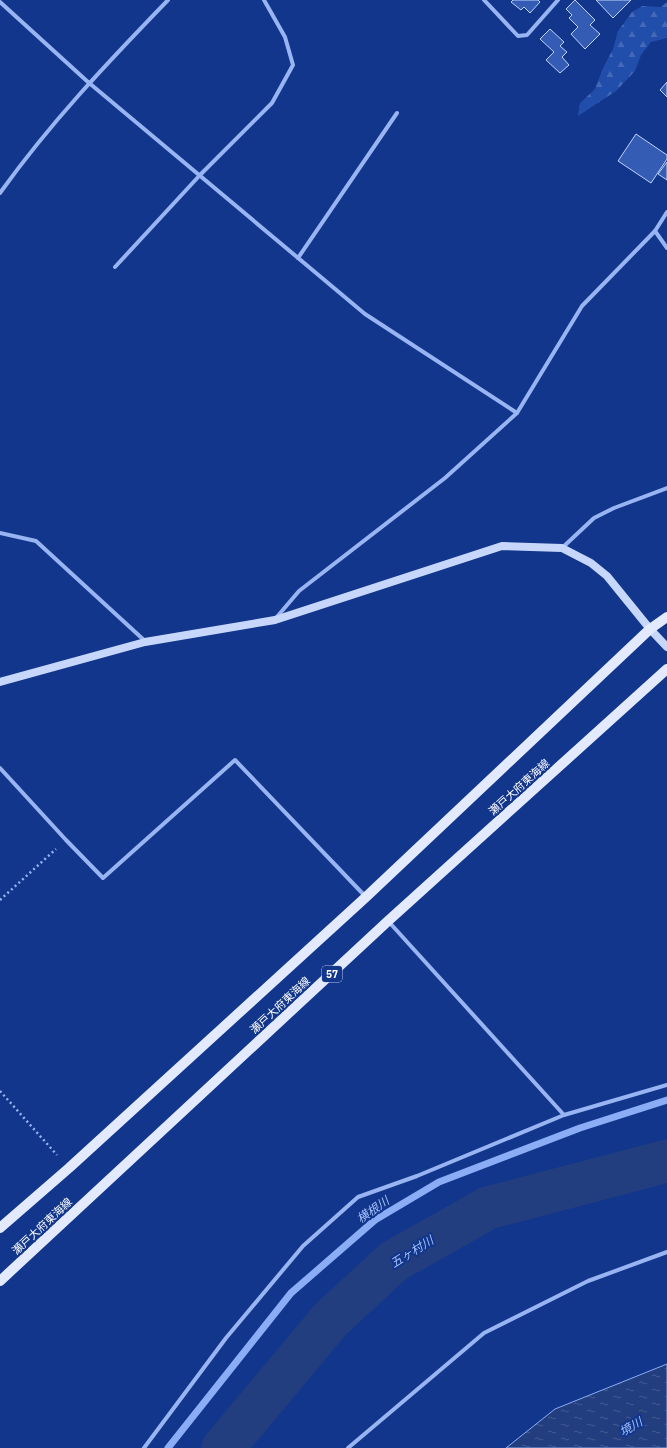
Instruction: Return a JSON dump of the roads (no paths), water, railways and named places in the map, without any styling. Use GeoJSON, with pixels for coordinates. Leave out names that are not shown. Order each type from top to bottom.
{"type":"FeatureCollection","features":[{"type":"Feature","properties":{"kind":"main road","name":"瀬戸大府東海線"},"geometry":{"type":"LineString","coordinates":[[0,1228],[69,1168],[366,897],[650,629],[667,616]]}},
{"type":"Feature","properties":{"kind":"main road","name":"瀬戸大府東海線"},"geometry":{"type":"LineString","coordinates":[[0,1281],[388,921],[667,669]]}},
{"type":"Feature","properties":{"kind":"street"},"geometry":{"type":"LineString","coordinates":[[0,193],[28,154],[88,82],[168,0]]}},
{"type":"Feature","properties":{"kind":"street"},"geometry":{"type":"LineString","coordinates":[[115,267],[200,175],[272,103],[293,65],[285,37],[264,0]]}},
{"type":"Feature","properties":{"kind":"street"},"geometry":{"type":"LineString","coordinates":[[484,0],[518,36],[527,35],[558,0]]}},
{"type":"Feature","properties":{"kind":"street"},"geometry":{"type":"LineString","coordinates":[[0,2],[88,82],[365,314],[517,413]]}},
{"type":"Feature","properties":{"kind":"street"},"geometry":{"type":"LineString","coordinates":[[298,258],[397,113]]}},
{"type":"Feature","properties":{"kind":"street"},"geometry":{"type":"LineString","coordinates":[[275,620],[299,591],[445,478],[517,413],[582,306],[655,231],[667,212]]}},
{"type":"Feature","properties":{"kind":"street"},"geometry":{"type":"LineString","coordinates":[[655,231],[667,248]]}},
{"type":"Feature","properties":{"kind":"street"},"geometry":{"type":"LineString","coordinates":[[562,548],[594,518],[614,508],[667,488]]}},
{"type":"Feature","properties":{"kind":"street"},"geometry":{"type":"LineString","coordinates":[[0,533],[36,541],[145,642]]}},
{"type":"Feature","properties":{"kind":"street"},"geometry":{"type":"LineString","coordinates":[[0,682],[145,642],[275,620],[502,546],[562,548],[591,563],[607,576],[650,629],[667,647]]}},
{"type":"Feature","properties":{"kind":"street"},"geometry":{"type":"LineString","coordinates":[[0,768],[103,878],[235,760],[366,897]]}},
{"type":"Feature","properties":{"kind":"street"},"geometry":{"type":"LineString","coordinates":[[388,921],[564,1115]]}},
{"type":"Feature","properties":{"kind":"street"},"geometry":{"type":"LineString","coordinates":[[144,1448],[226,1338],[303,1246],[358,1197],[417,1176],[564,1115],[667,1085]]}},
{"type":"Feature","properties":{"kind":"street"},"geometry":{"type":"LineString","coordinates":[[348,1448],[484,1333],[588,1281],[667,1252]]}},
{"type":"Feature","properties":{"kind":"water","name":"境川"},"geometry":{"type":"Polygon","coordinates":[[[667,1364],[667,1448],[506,1448],[555,1409],[667,1364]]]}},
{"type":"Feature","properties":{"kind":"waterway","name":"横根川"},"geometry":{"type":"LineString","coordinates":[[168,1448],[291,1293],[375,1220],[439,1182],[580,1128],[667,1100]]}},
{"type":"Feature","properties":{"kind":"waterway","name":"五ヶ村川"},"geometry":{"type":"LineString","coordinates":[[223,1448],[331,1319],[394,1261],[488,1208],[667,1161]]}}]}
